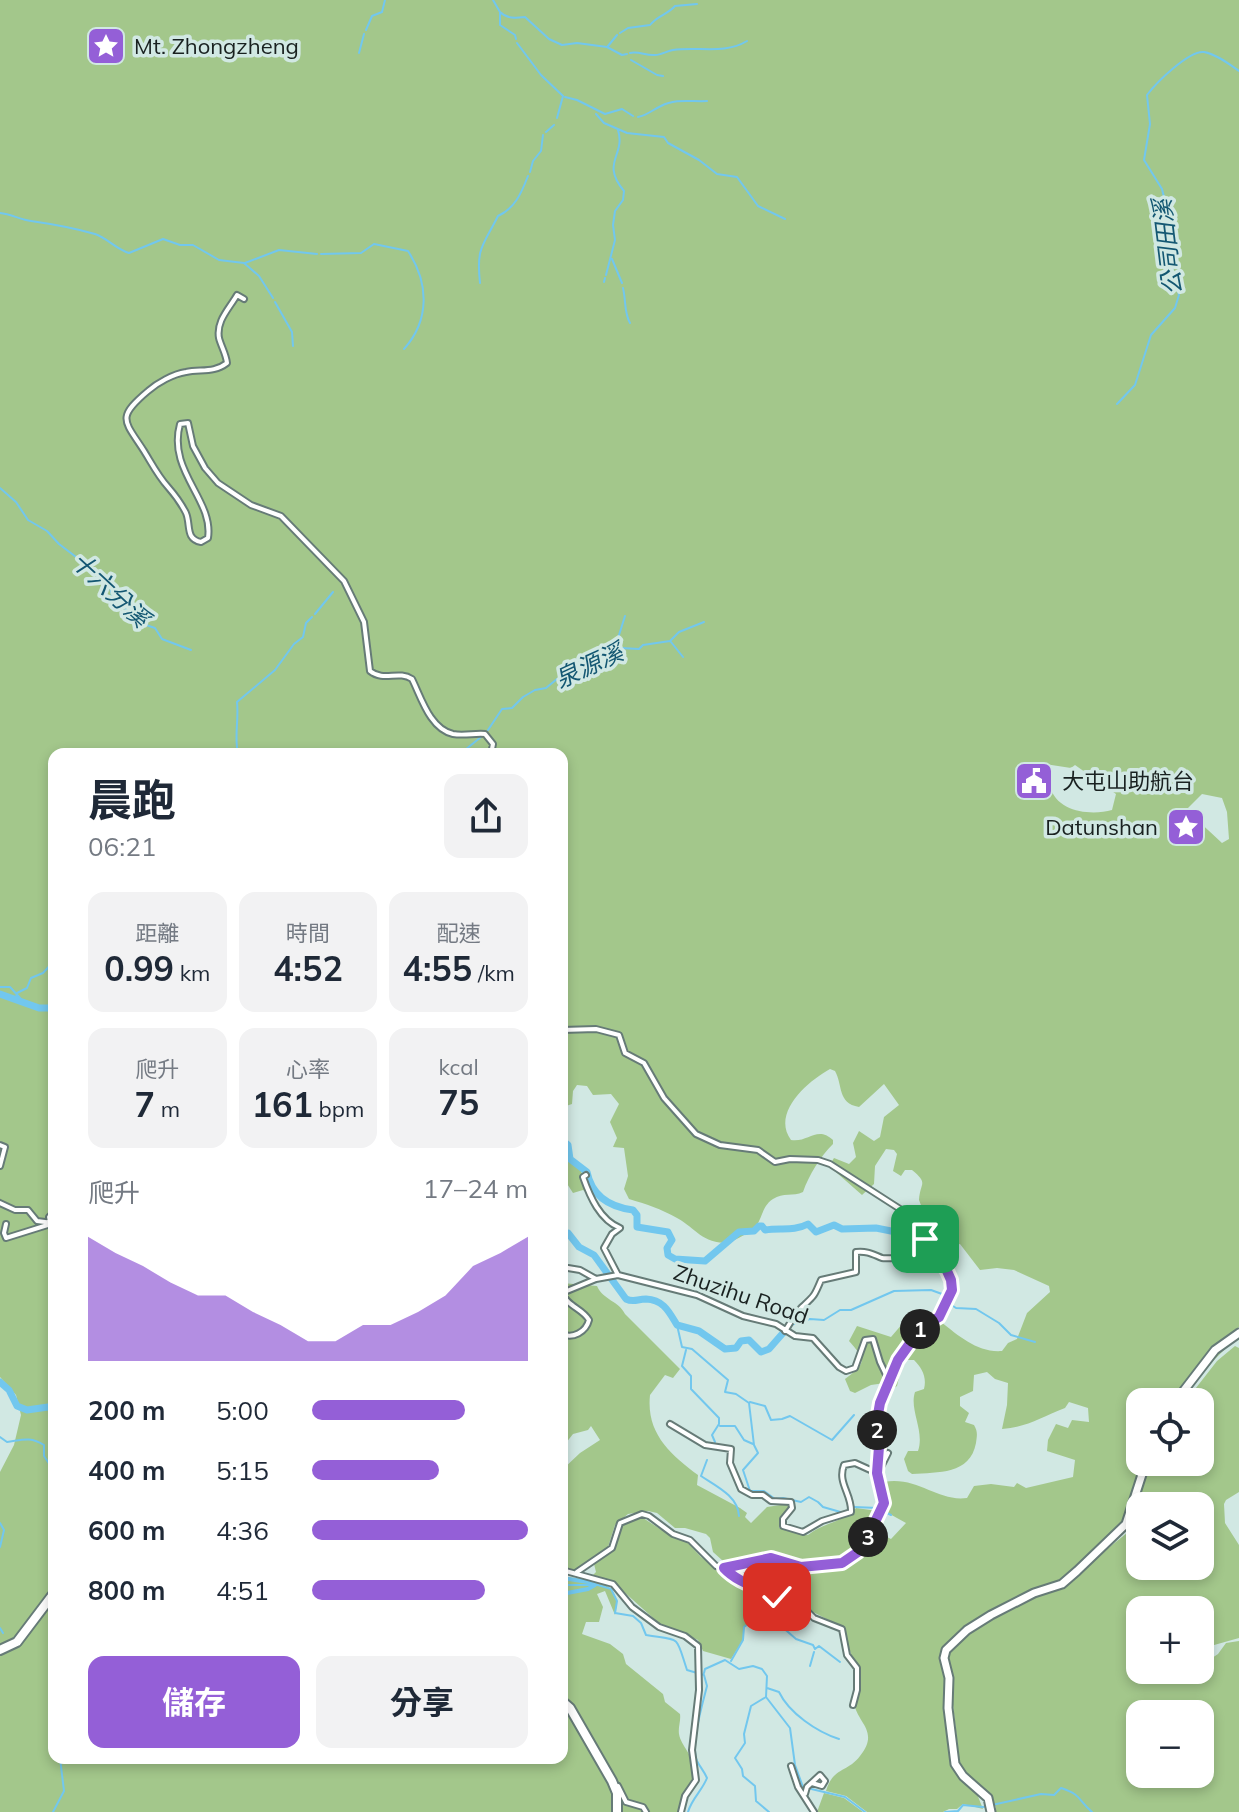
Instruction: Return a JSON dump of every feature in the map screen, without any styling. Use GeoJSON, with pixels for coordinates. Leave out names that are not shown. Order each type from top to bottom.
{"type":"FeatureCollection","features":[{"type":"Feature","properties":{"kind":"main road"},"geometry":{"type":"LineString","coordinates":[[1186,1388],[1215,1350],[1239,1333]]}},
{"type":"Feature","properties":{"kind":"main road"},"geometry":{"type":"LineString","coordinates":[[991,1812],[988,1798],[963,1776],[955,1764],[948,1708],[949,1678],[944,1658],[946,1650],[967,1630],[991,1615],[1034,1593],[1062,1584],[1077,1571],[1126,1524],[1141,1476]]}},
{"type":"Feature","properties":{"kind":"main road"},"geometry":{"type":"LineString","coordinates":[[0,1650],[17,1642],[48,1601]]}},
{"type":"Feature","properties":{"kind":"main road"},"geometry":{"type":"LineString","coordinates":[[568,1706],[612,1781],[617,1793],[617,1812]]}},
{"type":"Feature","properties":{"kind":"street"},"geometry":{"type":"LineString","coordinates":[[244,299],[237,295],[219,324],[219,338],[225,348],[227,363],[208,371],[185,372],[155,384],[130,406],[126,420],[128,429],[159,477],[177,497],[186,513],[190,536],[194,541],[201,542],[208,538],[209,528],[183,471],[178,450],[180,424],[188,423],[193,446],[218,483],[251,505],[281,516],[344,581],[364,622],[370,671],[384,678],[403,674],[412,679],[418,695],[440,727],[457,734],[485,734],[493,744],[492,748]]}},
{"type":"Feature","properties":{"kind":"street"},"geometry":{"type":"LineString","coordinates":[[568,1030],[596,1029],[617,1033],[625,1053],[644,1063],[664,1098],[696,1134],[720,1145],[758,1150],[775,1162],[784,1159],[818,1160],[830,1164],[909,1216],[938,1255],[951,1280],[948,1301],[937,1320],[921,1328],[893,1367],[890,1383],[880,1403],[876,1426],[879,1447],[877,1473],[884,1503],[858,1552],[842,1563],[801,1567],[771,1558],[724,1568],[716,1566],[690,1540],[673,1534],[642,1514],[620,1523],[612,1548],[577,1572]]}},
{"type":"Feature","properties":{"kind":"street"},"geometry":{"type":"LineString","coordinates":[[0,1145],[5,1147],[0,1166]]}},
{"type":"Feature","properties":{"kind":"street"},"geometry":{"type":"LineString","coordinates":[[586,1175],[583,1177],[586,1185],[603,1219],[620,1228],[612,1234],[604,1252],[618,1275]]}},
{"type":"Feature","properties":{"kind":"street"},"geometry":{"type":"LineString","coordinates":[[0,1203],[15,1210],[31,1211],[37,1221],[48,1222]]}},
{"type":"Feature","properties":{"kind":"street"},"geometry":{"type":"LineString","coordinates":[[6,1224],[6,1238],[48,1224]]}},
{"type":"Feature","properties":{"kind":"street"},"geometry":{"type":"LineString","coordinates":[[785,1331],[801,1308],[816,1295],[821,1280],[856,1272],[856,1252],[873,1252],[881,1258],[938,1255]]}},
{"type":"Feature","properties":{"kind":"street"},"geometry":{"type":"LineString","coordinates":[[568,1268],[580,1270],[596,1279]]}},
{"type":"Feature","properties":{"kind":"street","name":"Zhuzihu Road"},"geometry":{"type":"LineString","coordinates":[[568,1291],[596,1279],[618,1275],[697,1295],[743,1316],[813,1338],[846,1371],[855,1368],[865,1340],[873,1339],[890,1383]]}},
{"type":"Feature","properties":{"kind":"street","name":"Zhuzihu Road"},"geometry":{"type":"LineString","coordinates":[[568,1304],[580,1310],[589,1320],[588,1325],[568,1337]]}},
{"type":"Feature","properties":{"kind":"street"},"geometry":{"type":"LineString","coordinates":[[670,1424],[705,1445],[729,1447],[732,1450],[730,1463],[738,1486],[752,1495],[763,1495],[771,1501],[791,1502],[792,1508],[783,1519],[783,1526],[803,1532],[822,1521],[851,1512],[849,1498],[841,1482],[844,1465],[855,1463],[877,1473]]}},
{"type":"Feature","properties":{"kind":"street"},"geometry":{"type":"LineString","coordinates":[[877,1473],[888,1453]]}},
{"type":"Feature","properties":{"kind":"street"},"geometry":{"type":"LineString","coordinates":[[724,1568],[736,1580],[751,1584],[806,1610],[814,1618],[842,1629],[847,1655],[857,1668],[853,1705]]}},
{"type":"Feature","properties":{"kind":"street"},"geometry":{"type":"LineString","coordinates":[[568,1571],[613,1584],[632,1607],[659,1627],[695,1642],[700,1655],[692,1750],[696,1780],[685,1796],[681,1812]]}},
{"type":"Feature","properties":{"kind":"street"},"geometry":{"type":"LineString","coordinates":[[791,1766],[798,1787],[806,1791],[814,1812]]}},
{"type":"Feature","properties":{"kind":"street"},"geometry":{"type":"LineString","coordinates":[[612,1781],[617,1784],[626,1802],[643,1807],[646,1812]]}},
{"type":"Feature","properties":{"kind":"street"},"geometry":{"type":"LineString","coordinates":[[806,1791],[812,1783]]}},
{"type":"Feature","properties":{"kind":"green space"},"geometry":{"type":"Polygon","coordinates":[[[0,0],[1239,0],[1239,1327],[1235,1330],[1237,1337],[1191,1388],[1126,1388],[1126,1476],[1143,1476],[1138,1492],[1126,1492],[1126,1528],[1077,1570],[1054,1585],[1000,1607],[948,1647],[946,1676],[955,1770],[977,1794],[983,1809],[963,1804],[957,1809],[943,1812],[867,1812],[846,1796],[826,1791],[832,1778],[860,1756],[868,1740],[854,1703],[858,1664],[852,1657],[842,1627],[763,1586],[734,1561],[723,1561],[713,1552],[706,1534],[675,1528],[657,1513],[628,1514],[615,1525],[608,1547],[575,1570],[568,1569],[568,1464],[600,1440],[591,1426],[588,1430],[573,1434],[568,1440],[568,1284],[597,1286],[680,1369],[673,1378],[665,1375],[650,1395],[656,1431],[669,1450],[698,1475],[697,1485],[740,1508],[747,1513],[745,1517],[751,1523],[767,1507],[787,1504],[790,1507],[781,1518],[779,1528],[808,1535],[847,1516],[856,1508],[878,1511],[872,1523],[873,1530],[891,1539],[906,1523],[888,1513],[884,1482],[907,1483],[946,1496],[967,1498],[974,1486],[991,1484],[1014,1487],[1017,1483],[1026,1488],[1073,1477],[1075,1460],[1047,1451],[1048,1440],[1056,1424],[1068,1428],[1072,1420],[1089,1422],[1088,1408],[1069,1402],[1065,1408],[1034,1421],[1002,1429],[1008,1383],[995,1379],[987,1372],[974,1375],[973,1391],[960,1397],[960,1406],[969,1413],[965,1422],[974,1425],[977,1432],[973,1453],[967,1461],[952,1470],[912,1474],[904,1459],[908,1451],[918,1451],[920,1443],[914,1399],[915,1392],[924,1389],[925,1385],[919,1366],[914,1360],[907,1360],[897,1386],[890,1391],[885,1383],[871,1385],[855,1393],[850,1391],[845,1379],[862,1361],[849,1341],[857,1326],[891,1337],[903,1323],[941,1322],[977,1346],[1002,1351],[1008,1343],[1017,1339],[1027,1313],[1050,1292],[1049,1286],[1014,1270],[980,1270],[960,1244],[949,1246],[948,1255],[955,1267],[951,1270],[922,1227],[924,1213],[919,1200],[922,1181],[912,1170],[905,1170],[901,1176],[893,1171],[897,1154],[894,1150],[886,1149],[875,1166],[874,1184],[862,1195],[829,1166],[834,1158],[849,1164],[856,1157],[853,1143],[859,1131],[874,1141],[880,1137],[884,1117],[899,1105],[884,1084],[859,1107],[847,1102],[835,1071],[830,1069],[803,1090],[789,1109],[786,1119],[786,1130],[791,1140],[822,1134],[833,1140],[833,1144],[815,1166],[803,1192],[773,1199],[754,1228],[729,1243],[712,1241],[671,1215],[629,1199],[624,1189],[628,1176],[624,1148],[613,1147],[617,1138],[610,1122],[619,1104],[611,1094],[593,1095],[587,1086],[577,1085],[572,1104],[568,1105],[568,748],[48,748],[48,1598],[24,1630],[0,1647],[0,1472],[14,1445],[21,1415],[16,1395],[0,1377],[0,0]],[[1045,764],[1039,781],[1050,786],[1059,802],[1067,807],[1085,812],[1112,810],[1116,794],[1075,765],[1071,768],[1045,764]],[[1202,794],[1185,811],[1187,818],[1194,817],[1222,843],[1229,839],[1227,812],[1222,798],[1202,794]]]}},
{"type":"Feature","properties":{"kind":"green space"},"geometry":{"type":"Polygon","coordinates":[[[568,1143],[572,1158],[581,1166],[594,1198],[583,1190],[573,1193],[568,1185],[568,1143]]]}},
{"type":"Feature","properties":{"kind":"green space"},"geometry":{"type":"Polygon","coordinates":[[[1235,1346],[1239,1348],[1239,1492],[1224,1504],[1225,1523],[1239,1545],[1239,1638],[1214,1645],[1214,1596],[1126,1596],[1126,1684],[1214,1684],[1214,1657],[1226,1643],[1239,1641],[1239,1812],[990,1812],[996,1808],[993,1802],[960,1766],[947,1652],[965,1635],[1015,1604],[1054,1588],[1126,1534],[1126,1580],[1214,1580],[1214,1492],[1140,1492],[1145,1476],[1214,1476],[1214,1388],[1196,1388],[1217,1361],[1235,1346]]]}},
{"type":"Feature","properties":{"kind":"green space"},"geometry":{"type":"Polygon","coordinates":[[[640,1516],[674,1538],[687,1542],[701,1557],[727,1574],[757,1601],[756,1616],[743,1628],[743,1640],[731,1659],[703,1651],[698,1640],[661,1625],[614,1583],[593,1575],[596,1572],[594,1564],[615,1547],[621,1526],[640,1516]]]}},
{"type":"Feature","properties":{"kind":"green space"},"geometry":{"type":"Polygon","coordinates":[[[568,1577],[593,1581],[610,1588],[614,1594],[615,1615],[605,1591],[597,1594],[603,1607],[599,1622],[586,1622],[582,1634],[610,1644],[623,1654],[626,1664],[663,1694],[665,1702],[680,1714],[680,1739],[691,1757],[694,1776],[679,1812],[0,1812],[0,1652],[8,1650],[48,1603],[48,1764],[568,1764],[568,1577]]]}},
{"type":"Feature","properties":{"kind":"green space"},"geometry":{"type":"Polygon","coordinates":[[[824,1793],[844,1798],[863,1812],[817,1812],[824,1793]]]}},
{"type":"Feature","properties":{"kind":"waterway"},"geometry":{"type":"LineString","coordinates":[[366,30],[372,16],[382,12],[385,0]]}},
{"type":"Feature","properties":{"kind":"waterway"},"geometry":{"type":"LineString","coordinates":[[493,0],[500,12],[500,25],[516,39]]}},
{"type":"Feature","properties":{"kind":"waterway"},"geometry":{"type":"LineString","coordinates":[[620,33],[628,28],[650,25],[675,6],[697,4]]}},
{"type":"Feature","properties":{"kind":"waterway"},"geometry":{"type":"LineString","coordinates":[[500,12],[509,17],[525,17],[549,39],[562,45],[577,43],[607,47],[622,55],[627,54]]}},
{"type":"Feature","properties":{"kind":"waterway"},"geometry":{"type":"LineString","coordinates":[[359,53],[364,34]]}},
{"type":"Feature","properties":{"kind":"waterway"},"geometry":{"type":"LineString","coordinates":[[608,46],[617,35]]}},
{"type":"Feature","properties":{"kind":"waterway"},"geometry":{"type":"LineString","coordinates":[[630,53],[655,55],[682,49],[720,49],[747,41]]}},
{"type":"Feature","properties":{"kind":"waterway"},"geometry":{"type":"LineString","coordinates":[[517,43],[541,75],[563,96],[557,118]]}},
{"type":"Feature","properties":{"kind":"waterway","name":"公司田溪"},"geometry":{"type":"LineString","coordinates":[[1117,404],[1135,385],[1151,335],[1175,308],[1179,295],[1172,266],[1174,237],[1162,189],[1144,160],[1150,124],[1147,95],[1173,68],[1198,53],[1213,55],[1239,71]]}},
{"type":"Feature","properties":{"kind":"waterway"},"geometry":{"type":"LineString","coordinates":[[631,60],[663,76]]}},
{"type":"Feature","properties":{"kind":"waterway"},"geometry":{"type":"LineString","coordinates":[[565,97],[605,114],[622,109],[633,116]]}},
{"type":"Feature","properties":{"kind":"waterway"},"geometry":{"type":"LineString","coordinates":[[638,117],[672,102],[707,101]]}},
{"type":"Feature","properties":{"kind":"waterway"},"geometry":{"type":"LineString","coordinates":[[596,114],[604,123],[627,133],[664,137],[668,143],[717,174],[737,177],[758,206],[785,219]]}},
{"type":"Feature","properties":{"kind":"waterway"},"geometry":{"type":"LineString","coordinates":[[546,132],[554,125]]}},
{"type":"Feature","properties":{"kind":"waterway"},"geometry":{"type":"LineString","coordinates":[[606,275],[615,240],[615,211],[623,200],[624,191],[614,173],[620,139],[618,130]]}},
{"type":"Feature","properties":{"kind":"waterway"},"geometry":{"type":"LineString","coordinates":[[530,172],[533,161],[541,151],[543,135]]}},
{"type":"Feature","properties":{"kind":"waterway"},"geometry":{"type":"LineString","coordinates":[[480,283],[479,262],[485,241],[498,216],[517,200],[528,176]]}},
{"type":"Feature","properties":{"kind":"waterway"},"geometry":{"type":"LineString","coordinates":[[0,213],[95,234],[129,253],[163,239],[180,245],[193,245],[219,260],[244,263],[259,276],[273,298]]}},
{"type":"Feature","properties":{"kind":"waterway"},"geometry":{"type":"LineString","coordinates":[[321,254],[361,253],[374,244],[408,251],[420,276],[424,301],[419,326],[404,349]]}},
{"type":"Feature","properties":{"kind":"waterway"},"geometry":{"type":"LineString","coordinates":[[245,263],[279,250],[317,254]]}},
{"type":"Feature","properties":{"kind":"waterway"},"geometry":{"type":"LineString","coordinates":[[612,259],[622,283]]}},
{"type":"Feature","properties":{"kind":"waterway"},"geometry":{"type":"LineString","coordinates":[[604,282],[605,278]]}},
{"type":"Feature","properties":{"kind":"waterway"},"geometry":{"type":"LineString","coordinates":[[623,288],[630,323]]}},
{"type":"Feature","properties":{"kind":"waterway"},"geometry":{"type":"LineString","coordinates":[[275,302],[292,332],[293,346]]}},
{"type":"Feature","properties":{"kind":"waterway","name":"十六分溪"},"geometry":{"type":"LineString","coordinates":[[0,488],[16,502],[28,520],[47,531],[97,573],[97,577],[110,587],[112,596],[140,623],[155,628],[162,639],[191,650]]}},
{"type":"Feature","properties":{"kind":"waterway"},"geometry":{"type":"LineString","coordinates":[[315,614],[333,592]]}},
{"type":"Feature","properties":{"kind":"waterway"},"geometry":{"type":"LineString","coordinates":[[618,649],[625,616]]}},
{"type":"Feature","properties":{"kind":"waterway"},"geometry":{"type":"LineString","coordinates":[[237,748],[237,702],[275,670],[303,637],[306,623],[312,617]]}},
{"type":"Feature","properties":{"kind":"waterway","name":"泉源溪"},"geometry":{"type":"LineString","coordinates":[[488,730],[502,709],[512,708],[535,690],[546,688],[557,679],[581,673],[600,658],[614,656],[621,648],[639,649],[643,645],[670,641],[679,632],[704,622]]}},
{"type":"Feature","properties":{"kind":"waterway"},"geometry":{"type":"LineString","coordinates":[[671,642],[683,657]]}},
{"type":"Feature","properties":{"kind":"waterway","name":"泉源溪"},"geometry":{"type":"LineString","coordinates":[[467,748],[481,737]]}},
{"type":"Feature","properties":{"kind":"waterway"},"geometry":{"type":"LineString","coordinates":[[16,998],[17,993],[27,988],[31,978],[48,968]]}},
{"type":"Feature","properties":{"kind":"waterway"},"geometry":{"type":"LineString","coordinates":[[0,987],[10,987],[21,999]]}},
{"type":"Feature","properties":{"kind":"waterway"},"geometry":{"type":"LineString","coordinates":[[0,994],[39,1008],[48,1008]]}},
{"type":"Feature","properties":{"kind":"waterway"},"geometry":{"type":"LineString","coordinates":[[568,1145],[570,1159],[587,1172],[593,1188],[603,1199],[633,1210],[637,1215],[637,1227],[668,1232],[672,1240],[667,1248],[668,1255],[675,1259],[705,1261],[739,1232],[754,1231],[759,1226],[765,1230],[797,1228],[808,1224],[816,1232],[834,1225],[842,1229],[876,1228],[896,1232],[914,1227]]}},
{"type":"Feature","properties":{"kind":"waterway"},"geometry":{"type":"LineString","coordinates":[[568,1233],[579,1247],[594,1255],[626,1299],[657,1302],[677,1325],[699,1331],[725,1349],[736,1348],[741,1341],[749,1340],[761,1352],[769,1349],[783,1333]]}},
{"type":"Feature","properties":{"kind":"waterway"},"geometry":{"type":"LineString","coordinates":[[791,1325],[810,1319],[824,1320],[840,1310],[851,1310],[894,1291],[931,1290],[942,1294],[945,1299]]}},
{"type":"Feature","properties":{"kind":"waterway"},"geometry":{"type":"LineString","coordinates":[[950,1304],[956,1308],[976,1309],[999,1323],[1011,1335],[1035,1342]]}},
{"type":"Feature","properties":{"kind":"waterway"},"geometry":{"type":"LineString","coordinates":[[677,1325],[682,1347],[692,1349],[728,1380],[725,1392],[736,1394],[749,1403],[754,1445],[758,1453],[743,1470],[750,1491],[764,1491],[775,1499],[801,1502],[809,1497],[823,1507],[844,1513]]}},
{"type":"Feature","properties":{"kind":"waterway"},"geometry":{"type":"LineString","coordinates":[[686,1350],[682,1366],[691,1376],[691,1389],[719,1418],[712,1435],[715,1442]]}},
{"type":"Feature","properties":{"kind":"waterway"},"geometry":{"type":"LineString","coordinates":[[0,1382],[9,1390],[17,1406],[27,1410],[48,1407]]}},
{"type":"Feature","properties":{"kind":"waterway"},"geometry":{"type":"LineString","coordinates":[[750,1402],[765,1406],[771,1420],[790,1416],[832,1440],[854,1415]]}},
{"type":"Feature","properties":{"kind":"waterway"},"geometry":{"type":"LineString","coordinates":[[720,1426],[735,1426],[744,1440],[753,1444]]}},
{"type":"Feature","properties":{"kind":"waterway"},"geometry":{"type":"LineString","coordinates":[[0,1437],[7,1442],[39,1442],[44,1445],[44,1456],[48,1462]]}},
{"type":"Feature","properties":{"kind":"waterway"},"geometry":{"type":"LineString","coordinates":[[707,1460],[701,1476],[730,1497],[739,1516]]}},
{"type":"Feature","properties":{"kind":"waterway"},"geometry":{"type":"LineString","coordinates":[[854,1507],[878,1508]]}},
{"type":"Feature","properties":{"kind":"waterway"},"geometry":{"type":"LineString","coordinates":[[883,1511],[891,1515]]}},
{"type":"Feature","properties":{"kind":"waterway"},"geometry":{"type":"LineString","coordinates":[[0,1523],[4,1530],[0,1547]]}},
{"type":"Feature","properties":{"kind":"waterway"},"geometry":{"type":"LineString","coordinates":[[568,1579],[595,1583]]}},
{"type":"Feature","properties":{"kind":"waterway"},"geometry":{"type":"LineString","coordinates":[[568,1585],[598,1585],[611,1589],[617,1601],[615,1613],[633,1616],[641,1623],[646,1635],[676,1641],[687,1670],[704,1675],[707,1686],[695,1754],[707,1778],[688,1812]]}},
{"type":"Feature","properties":{"kind":"waterway"},"geometry":{"type":"LineString","coordinates":[[568,1593],[595,1585]]}},
{"type":"Feature","properties":{"kind":"waterway"},"geometry":{"type":"LineString","coordinates":[[731,1661],[743,1640],[744,1627],[755,1619],[780,1625],[796,1639],[813,1645],[815,1649],[819,1646],[840,1662]]}},
{"type":"Feature","properties":{"kind":"waterway"},"geometry":{"type":"LineString","coordinates":[[0,1628],[3,1633]]}},
{"type":"Feature","properties":{"kind":"waterway"},"geometry":{"type":"LineString","coordinates":[[810,1666],[814,1652]]}},
{"type":"Feature","properties":{"kind":"waterway"},"geometry":{"type":"LineString","coordinates":[[704,1673],[705,1669],[725,1660],[739,1669],[753,1666],[762,1669],[767,1676],[766,1697],[790,1728],[795,1765],[803,1787],[845,1797],[865,1812]]}},
{"type":"Feature","properties":{"kind":"waterway"},"geometry":{"type":"LineString","coordinates":[[767,1688],[779,1692],[804,1721],[839,1739]]}},
{"type":"Feature","properties":{"kind":"waterway"},"geometry":{"type":"LineString","coordinates":[[766,1697],[751,1706],[744,1734],[745,1743],[735,1758],[743,1776],[755,1786],[756,1801],[769,1812]]}},
{"type":"Feature","properties":{"kind":"waterway"},"geometry":{"type":"LineString","coordinates":[[53,1812],[64,1791],[61,1764]]}},
{"type":"Feature","properties":{"kind":"waterway"},"geometry":{"type":"LineString","coordinates":[[945,1812],[958,1811],[963,1805],[983,1807],[1041,1794],[1054,1795],[1061,1788],[1076,1795],[1092,1812]]}},
{"type":"Feature","properties":{"kind":"place","name":"Mt. Zhongzheng"},"geometry":{"type":"Point","coordinates":[106,46]}},
{"type":"Feature","properties":{"kind":"place","name":"大屯山助航台"},"geometry":{"type":"Point","coordinates":[1034,781]}},
{"type":"Feature","properties":{"kind":"place","name":"Datunshan"},"geometry":{"type":"Point","coordinates":[1186,827]}},
{"type":"Feature","properties":{"kind":"route"},"geometry":{"type":"LineString","coordinates":[[777,1597],[736,1580],[724,1568],[771,1558],[809,1568],[842,1563],[858,1552],[884,1503],[877,1473],[879,1447],[876,1426],[880,1403],[892,1378],[893,1367],[921,1328],[937,1320],[952,1290],[947,1271],[925,1239]]}}]}
